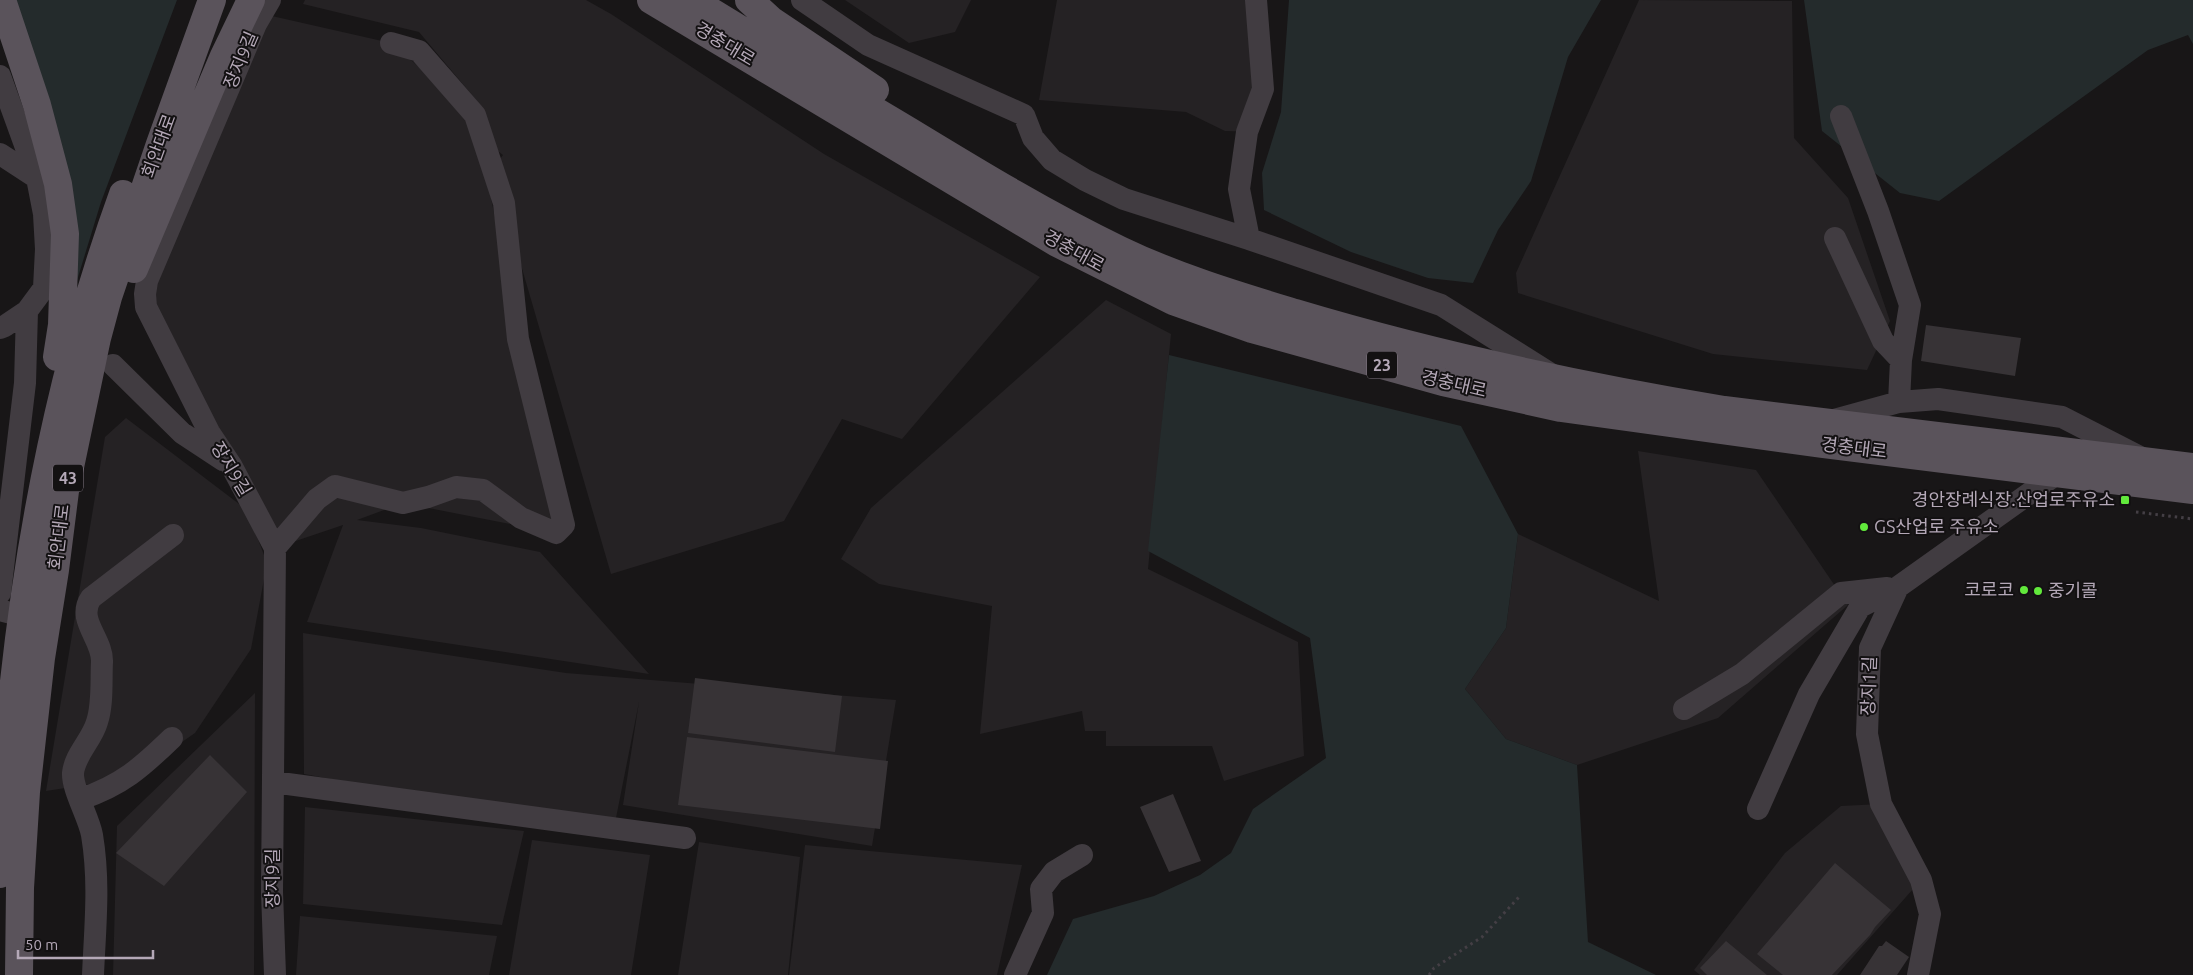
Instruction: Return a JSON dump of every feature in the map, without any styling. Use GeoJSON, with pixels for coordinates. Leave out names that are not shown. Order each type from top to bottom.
{"type":"FeatureCollection","features":[{"type":"Feature","properties":{"kind":"main road"},"geometry":{"type":"LineString","coordinates":[[2,0],[37,105],[58,184],[65,234],[62,325],[40,500]]}},
{"type":"Feature","properties":{"kind":"main road","name":"회안대로"},"geometry":{"type":"LineString","coordinates":[[0,874],[11,706],[11,613],[40,500],[70,361],[104,248],[193,0]]}},
{"type":"Feature","properties":{"kind":"main road","name":"회안대로"},"geometry":{"type":"LineString","coordinates":[[19,975],[20,888],[26,792],[41,658],[65,491],[97,338],[119,263],[212,0]]}},
{"type":"Feature","properties":{"kind":"main road"},"geometry":{"type":"LineString","coordinates":[[87,384],[220,65],[251,0]]}},
{"type":"Feature","properties":{"kind":"main road","name":"경충대로"},"geometry":{"type":"LineString","coordinates":[[651,0],[1057,243],[1174,301],[1252,329],[1443,382],[1561,408],[1822,444],[2193,490]]}},
{"type":"Feature","properties":{"kind":"main road","name":"경충대로"},"geometry":{"type":"LineString","coordinates":[[692,0],[1007,191],[1121,251],[1182,276],[1344,328],[1558,378],[1669,401],[2193,467]]}},
{"type":"Feature","properties":{"kind":"main road"},"geometry":{"type":"LineString","coordinates":[[749,0],[772,21],[826,58],[1121,251]]}},
{"type":"Feature","properties":{"kind":"street","name":"장지9길"},"geometry":{"type":"LineString","coordinates":[[270,0],[256,24],[147,281],[145,294],[146,307],[200,416],[231,465],[275,548],[272,892],[275,975]]}},
{"type":"Feature","properties":{"kind":"street"},"geometry":{"type":"LineString","coordinates":[[802,0],[868,44],[1024,115],[1033,138],[1052,160],[1085,180],[1124,199],[1249,239],[1441,305],[1558,378]]}},
{"type":"Feature","properties":{"kind":"street"},"geometry":{"type":"LineString","coordinates":[[1249,239],[1239,189],[1248,132],[1263,88],[1256,0]]}},
{"type":"Feature","properties":{"kind":"street"},"geometry":{"type":"LineString","coordinates":[[275,548],[317,499],[335,486],[403,503],[456,487],[483,490],[520,518],[556,533],[564,525],[518,339],[504,203],[475,115],[420,51],[391,43]]}},
{"type":"Feature","properties":{"kind":"street"},"geometry":{"type":"LineString","coordinates":[[0,76],[37,178],[44,214],[46,249],[44,288],[27,312],[0,328]]}},
{"type":"Feature","properties":{"kind":"street"},"geometry":{"type":"LineString","coordinates":[[1841,116],[1878,211],[1910,305],[1901,360],[1899,402]]}},
{"type":"Feature","properties":{"kind":"street"},"geometry":{"type":"LineString","coordinates":[[0,154],[37,178]]}},
{"type":"Feature","properties":{"kind":"street"},"geometry":{"type":"LineString","coordinates":[[1835,238],[1883,341],[1901,360]]}},
{"type":"Feature","properties":{"kind":"street"},"geometry":{"type":"LineString","coordinates":[[0,593],[25,383],[27,312]]}},
{"type":"Feature","properties":{"kind":"street"},"geometry":{"type":"LineString","coordinates":[[113,365],[182,434],[231,465]]}},
{"type":"Feature","properties":{"kind":"street"},"geometry":{"type":"LineString","coordinates":[[1825,422],[1899,402],[1938,399],[2062,417],[2149,462]]}},
{"type":"Feature","properties":{"kind":"street","name":"장지1길"},"geometry":{"type":"LineString","coordinates":[[1918,975],[1930,914],[1921,880],[1881,804],[1867,734],[1870,648],[1898,587],[2058,473]]}},
{"type":"Feature","properties":{"kind":"street"},"geometry":{"type":"LineString","coordinates":[[93,975],[98,879],[92,833],[73,775],[75,763],[97,724],[100,709],[102,657],[86,618],[86,606],[91,598],[173,535]]}},
{"type":"Feature","properties":{"kind":"street"},"geometry":{"type":"LineString","coordinates":[[1684,709],[1742,674],[1841,593],[1898,587]]}},
{"type":"Feature","properties":{"kind":"street"},"geometry":{"type":"LineString","coordinates":[[1758,809],[1809,694],[1860,607],[1898,587]]}},
{"type":"Feature","properties":{"kind":"street"},"geometry":{"type":"LineString","coordinates":[[81,799],[118,784],[148,761],[172,738]]}},
{"type":"Feature","properties":{"kind":"street"},"geometry":{"type":"LineString","coordinates":[[273,782],[685,838]]}},
{"type":"Feature","properties":{"kind":"street"},"geometry":{"type":"LineString","coordinates":[[1015,975],[1043,913],[1041,889],[1054,872],[1082,854]]}},
{"type":"Feature","properties":{"kind":"path"},"geometry":{"type":"LineString","coordinates":[[2136,512],[2193,519]]}},
{"type":"Feature","properties":{"kind":"path"},"geometry":{"type":"LineString","coordinates":[[1429,975],[1434,968],[1482,938],[1519,896]]}},
{"type":"Feature","properties":{"kind":"shaded area"},"geometry":{"type":"Polygon","coordinates":[[[8,0],[177,0],[101,202],[75,287],[8,0]]]}},
{"type":"Feature","properties":{"kind":"shaded area"},"geometry":{"type":"Polygon","coordinates":[[[305,0],[586,0],[611,14],[824,154],[1040,277],[902,439],[842,419],[784,521],[611,574],[493,169],[503,155],[495,149],[477,101],[419,32],[303,4],[305,0]]]}},
{"type":"Feature","properties":{"kind":"shaded area"},"geometry":{"type":"Polygon","coordinates":[[[845,0],[971,0],[955,32],[909,43],[845,0]]]}},
{"type":"Feature","properties":{"kind":"shaded area"},"geometry":{"type":"Polygon","coordinates":[[[1057,0],[1267,0],[1259,132],[1225,131],[1186,112],[1039,100],[1057,0]]]}},
{"type":"Feature","properties":{"kind":"shaded area"},"geometry":{"type":"Polygon","coordinates":[[[1289,0],[1601,0],[1568,57],[1531,181],[1498,230],[1473,283],[1428,278],[1351,252],[1264,210],[1262,173],[1281,112],[1289,0]]]}},
{"type":"Feature","properties":{"kind":"shaded area"},"geometry":{"type":"Polygon","coordinates":[[[1639,0],[1792,1],[1794,138],[1848,198],[1890,321],[1867,370],[1713,354],[1518,293],[1516,273],[1639,0]]]}},
{"type":"Feature","properties":{"kind":"shaded area"},"geometry":{"type":"Polygon","coordinates":[[[1804,0],[2193,0],[2193,44],[2188,35],[2148,50],[1939,201],[1900,193],[1822,131],[1804,0]]]}},
{"type":"Feature","properties":{"kind":"shaded area"},"geometry":{"type":"Polygon","coordinates":[[[263,14],[391,43],[475,115],[556,533],[403,503],[357,520],[421,528],[540,552],[649,674],[307,622],[343,525],[275,548],[148,288],[263,14]]]}},
{"type":"Feature","properties":{"kind":"shaded area"},"geometry":{"type":"Polygon","coordinates":[[[1106,300],[1171,334],[1148,569],[1298,642],[1304,756],[1224,781],[1212,746],[1106,746],[1106,731],[1085,731],[1082,711],[980,734],[992,606],[879,584],[841,559],[871,508],[1106,300]]]}},
{"type":"Feature","properties":{"kind":"shaded area"},"geometry":{"type":"Polygon","coordinates":[[[1169,355],[1461,426],[1518,534],[1506,628],[1465,689],[1506,739],[1577,765],[1588,942],[1656,975],[1047,975],[1073,919],[1154,896],[1200,875],[1231,853],[1253,809],[1326,758],[1310,638],[1148,551],[1169,355]]]}},
{"type":"Feature","properties":{"kind":"shaded area"},"geometry":{"type":"Polygon","coordinates":[[[126,418],[247,510],[267,563],[251,649],[195,733],[130,778],[46,791],[105,437],[126,418]]]}},
{"type":"Feature","properties":{"kind":"shaded area"},"geometry":{"type":"Polygon","coordinates":[[[1638,451],[1756,470],[1848,605],[1718,718],[1577,765],[1506,739],[1465,689],[1506,628],[1518,534],[1659,601],[1638,451]]]}},
{"type":"Feature","properties":{"kind":"shaded area"},"geometry":{"type":"Polygon","coordinates":[[[303,633],[566,673],[896,700],[872,846],[623,805],[639,702],[615,823],[432,798],[304,774],[303,633]]]}},
{"type":"Feature","properties":{"kind":"shaded area"},"geometry":{"type":"Polygon","coordinates":[[[255,693],[254,975],[113,975],[117,826],[255,693]]]}},
{"type":"Feature","properties":{"kind":"shaded area"},"geometry":{"type":"Polygon","coordinates":[[[1881,804],[1921,880],[1837,975],[1700,975],[1694,970],[1785,853],[1841,806],[1881,804]]]}},
{"type":"Feature","properties":{"kind":"shaded area"},"geometry":{"type":"Polygon","coordinates":[[[305,807],[524,831],[502,925],[303,904],[305,807]]]}},
{"type":"Feature","properties":{"kind":"shaded area"},"geometry":{"type":"Polygon","coordinates":[[[532,840],[650,855],[631,975],[509,975],[532,840]]]}},
{"type":"Feature","properties":{"kind":"shaded area"},"geometry":{"type":"Polygon","coordinates":[[[699,842],[800,857],[788,975],[678,975],[699,842]]]}},
{"type":"Feature","properties":{"kind":"shaded area"},"geometry":{"type":"Polygon","coordinates":[[[805,845],[1022,865],[997,975],[789,975],[805,845]]]}},
{"type":"Feature","properties":{"kind":"shaded area"},"geometry":{"type":"Polygon","coordinates":[[[300,916],[497,936],[489,975],[296,975],[300,916]]]}},
{"type":"Feature","properties":{"kind":"building"},"geometry":{"type":"Polygon","coordinates":[[[1926,325],[2021,338],[2015,376],[1921,361],[1926,325]]]}},
{"type":"Feature","properties":{"kind":"building"},"geometry":{"type":"Polygon","coordinates":[[[695,678],[842,696],[835,752],[688,733],[695,678]]]}},
{"type":"Feature","properties":{"kind":"building"},"geometry":{"type":"Polygon","coordinates":[[[687,737],[888,761],[880,829],[678,805],[687,737]]]}},
{"type":"Feature","properties":{"kind":"building"},"geometry":{"type":"Polygon","coordinates":[[[210,755],[247,792],[164,886],[116,853],[210,755]]]}},
{"type":"Feature","properties":{"kind":"building"},"geometry":{"type":"Polygon","coordinates":[[[1173,794],[1201,861],[1169,872],[1140,807],[1173,794]]]}},
{"type":"Feature","properties":{"kind":"building"},"geometry":{"type":"Polygon","coordinates":[[[1835,863],[1891,910],[1832,975],[1783,975],[1757,954],[1835,863]]]}},
{"type":"Feature","properties":{"kind":"building"},"geometry":{"type":"Polygon","coordinates":[[[1726,941],[1767,975],[1707,975],[1700,968],[1726,941]]]}},
{"type":"Feature","properties":{"kind":"building"},"geometry":{"type":"Polygon","coordinates":[[[1886,941],[1909,957],[1897,975],[1860,975],[1879,946],[1882,946],[1886,941]]]}},
{"type":"Feature","properties":{"kind":"place","name":"경안장례식장.산업로주유소"},"geometry":{"type":"Point","coordinates":[2125,500]}},
{"type":"Feature","properties":{"kind":"place","name":"GS산업로 주유소"},"geometry":{"type":"Point","coordinates":[1864,527]}},
{"type":"Feature","properties":{"kind":"place","name":"코로코"},"geometry":{"type":"Point","coordinates":[2024,590]}},
{"type":"Feature","properties":{"kind":"place","name":"중기콜"},"geometry":{"type":"Point","coordinates":[2038,591]}}]}
